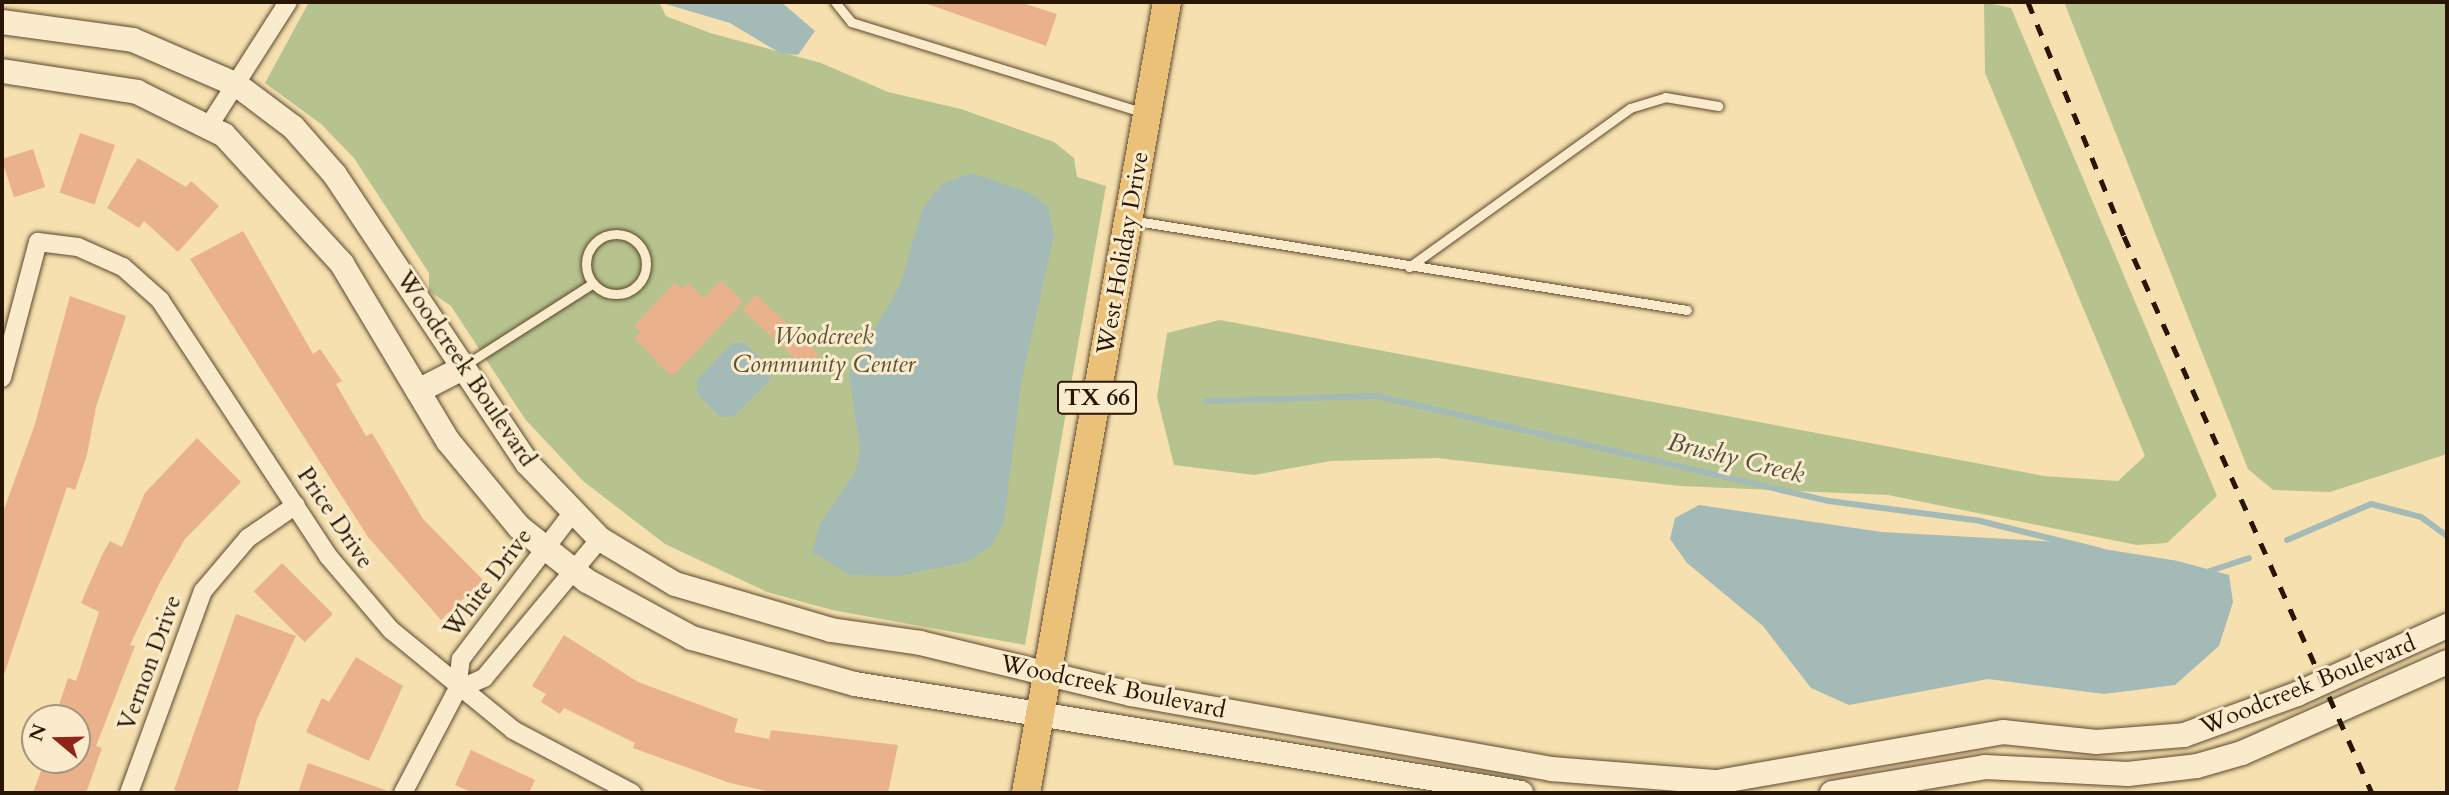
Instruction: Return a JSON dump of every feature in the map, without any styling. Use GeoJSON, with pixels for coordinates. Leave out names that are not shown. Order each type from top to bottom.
{"type":"FeatureCollection","features":[{"type":"Feature","properties":{"kind":"main road","name":"West Holiday Drive"},"geometry":{"type":"LineString","coordinates":[[1026,793],[1167,2]]}},
{"type":"Feature","properties":{"kind":"street"},"geometry":{"type":"LineString","coordinates":[[210,124],[288,2]]}},
{"type":"Feature","properties":{"kind":"street","name":"Woodcreek Boulevard"},"geometry":{"type":"LineString","coordinates":[[2,22],[132,40],[237,85],[293,127],[335,175],[461,369],[527,463],[600,539],[676,584],[736,605],[1048,677],[1551,769],[1718,788],[2003,732],[2096,742],[2184,735],[2297,694],[2447,626]]}},
{"type":"Feature","properties":{"kind":"street","name":"Woodcreek Boulevard"},"geometry":{"type":"LineString","coordinates":[[2,71],[137,92],[210,124],[245,152],[342,264],[449,441],[545,548],[570,569],[692,638],[740,655],[855,684],[1040,718],[1521,793]]}},
{"type":"Feature","properties":{"kind":"street","name":"Price Drive"},"geometry":{"type":"LineString","coordinates":[[2,378],[38,242],[95,253],[149,288],[362,599],[457,690],[538,745],[632,793]]}},
{"type":"Feature","properties":{"kind":"street"},"geometry":{"type":"LineString","coordinates":[[418,391],[461,369]]}},
{"type":"Feature","properties":{"kind":"street","name":"Vernon Drive"},"geometry":{"type":"LineString","coordinates":[[130,793],[203,591],[248,538],[296,505]]}},
{"type":"Feature","properties":{"kind":"street","name":"White Drive"},"geometry":{"type":"LineString","coordinates":[[403,793],[457,690],[461,659],[573,512]]}},
{"type":"Feature","properties":{"kind":"street"},"geometry":{"type":"LineString","coordinates":[[457,690],[484,678],[570,569],[600,539]]}},
{"type":"Feature","properties":{"kind":"street","name":"Woodcreek Boulevard"},"geometry":{"type":"LineString","coordinates":[[1832,793],[1985,767],[2128,774],[2197,766],[2242,753],[2447,662]]}},
{"type":"Feature","properties":{"kind":"lane"},"geometry":{"type":"LineString","coordinates":[[835,2],[851,22],[1147,113]]}},
{"type":"Feature","properties":{"kind":"lane"},"geometry":{"type":"LineString","coordinates":[[1409,267],[1630,108],[1665,97],[1718,106]]}},
{"type":"Feature","properties":{"kind":"lane"},"geometry":{"type":"LineString","coordinates":[[1128,220],[1687,310]]}},
{"type":"Feature","properties":{"kind":"lane"},"geometry":{"type":"LineString","coordinates":[[619,234],[637,242],[645,260],[636,286],[609,293],[593,283],[586,264],[599,239],[619,234]]}},
{"type":"Feature","properties":{"kind":"lane"},"geometry":{"type":"LineString","coordinates":[[461,369],[593,283]]}},
{"type":"Feature","properties":{"kind":"green space","name":"Woodcreek Community Center"},"geometry":{"type":"Polygon","coordinates":[[[309,2],[659,2],[666,16],[710,33],[821,63],[888,92],[961,109],[1054,142],[1074,158],[1077,177],[1106,186],[1025,645],[832,610],[767,592],[665,544],[583,481],[525,419],[451,306],[429,291],[429,273],[354,158],[321,124],[265,83],[309,2]]]}},
{"type":"Feature","properties":{"kind":"green space"},"geometry":{"type":"Polygon","coordinates":[[[1984,2],[2011,8],[2217,496],[2167,543],[2137,545],[1888,495],[1680,486],[1437,458],[1331,461],[1254,475],[1174,465],[1157,397],[1167,333],[1220,320],[2044,476],[2118,481],[2145,456],[1985,73],[1984,2]]]}},
{"type":"Feature","properties":{"kind":"green space"},"geometry":{"type":"Polygon","coordinates":[[[2064,2],[2447,2],[2447,454],[2330,492],[2273,490],[2248,469],[2064,2]]]}},
{"type":"Feature","properties":{"kind":"water"},"geometry":{"type":"Polygon","coordinates":[[[659,2],[781,2],[815,31],[798,55],[780,53],[730,23],[659,2]]]}},
{"type":"Feature","properties":{"kind":"water"},"geometry":{"type":"Polygon","coordinates":[[[972,173],[1027,192],[1048,206],[1054,235],[1021,384],[1004,522],[992,545],[967,562],[899,576],[850,575],[812,552],[821,522],[854,475],[860,451],[849,374],[900,285],[923,208],[942,184],[972,173]]]}},
{"type":"Feature","properties":{"kind":"water"},"geometry":{"type":"Polygon","coordinates":[[[732,343],[745,343],[769,366],[771,379],[734,416],[720,417],[697,394],[697,380],[732,343]]]}},
{"type":"Feature","properties":{"kind":"water"},"geometry":{"type":"Polygon","coordinates":[[[1699,505],[1882,532],[2060,542],[2178,561],[2229,575],[2233,602],[2219,646],[2175,685],[2104,694],[1988,679],[1849,705],[1811,688],[1763,626],[1687,563],[1670,539],[1675,518],[1699,505]]]}},
{"type":"Feature","properties":{"kind":"building"},"geometry":{"type":"Polygon","coordinates":[[[922,2],[1019,2],[1057,14],[1046,46],[922,2]]]}},
{"type":"Feature","properties":{"kind":"building"},"geometry":{"type":"Polygon","coordinates":[[[80,133],[115,145],[94,205],[59,193],[80,133]]]}},
{"type":"Feature","properties":{"kind":"building"},"geometry":{"type":"Polygon","coordinates":[[[33,149],[45,187],[14,197],[2,159],[33,149]]]}},
{"type":"Feature","properties":{"kind":"building"},"geometry":{"type":"Polygon","coordinates":[[[138,158],[186,187],[191,181],[219,206],[178,252],[144,221],[139,228],[107,208],[138,158]]]}},
{"type":"Feature","properties":{"kind":"building"},"geometry":{"type":"Polygon","coordinates":[[[243,231],[313,354],[320,349],[342,381],[336,384],[366,436],[372,433],[423,519],[483,580],[441,620],[368,537],[190,259],[243,231]]]}},
{"type":"Feature","properties":{"kind":"building"},"geometry":{"type":"Polygon","coordinates":[[[721,280],[743,302],[674,375],[667,372],[634,338],[641,332],[634,326],[675,282],[682,289],[688,283],[704,298],[721,280]]]}},
{"type":"Feature","properties":{"kind":"building"},"geometry":{"type":"Polygon","coordinates":[[[756,295],[819,354],[805,368],[742,310],[756,295]]]}},
{"type":"Feature","properties":{"kind":"building"},"geometry":{"type":"Polygon","coordinates":[[[70,296],[126,316],[96,407],[87,455],[75,490],[67,487],[2,681],[2,515],[35,424],[70,296]]]}},
{"type":"Feature","properties":{"kind":"building"},"geometry":{"type":"Polygon","coordinates":[[[197,438],[241,482],[185,539],[159,584],[130,645],[135,646],[96,746],[102,748],[86,793],[33,793],[40,774],[91,774],[91,704],[59,704],[68,678],[76,681],[99,612],[81,603],[110,541],[122,547],[145,493],[197,438]]]}},
{"type":"Feature","properties":{"kind":"building"},"geometry":{"type":"Polygon","coordinates":[[[282,563],[333,614],[305,642],[254,591],[282,563]]]}},
{"type":"Feature","properties":{"kind":"building"},"geometry":{"type":"Polygon","coordinates":[[[236,614],[296,636],[257,719],[237,793],[183,793],[174,790],[236,614]]]}},
{"type":"Feature","properties":{"kind":"building"},"geometry":{"type":"Polygon","coordinates":[[[564,635],[638,682],[738,719],[734,732],[769,739],[771,730],[898,745],[888,793],[775,793],[730,783],[633,748],[635,743],[564,708],[560,714],[541,702],[546,694],[532,686],[564,635]]]}},
{"type":"Feature","properties":{"kind":"building"},"geometry":{"type":"Polygon","coordinates":[[[356,657],[403,686],[369,761],[306,732],[322,698],[329,702],[356,657]]]}},
{"type":"Feature","properties":{"kind":"building"},"geometry":{"type":"Polygon","coordinates":[[[471,750],[535,780],[529,793],[473,793],[455,785],[471,750]]]}},
{"type":"Feature","properties":{"kind":"building"},"geometry":{"type":"Polygon","coordinates":[[[308,763],[388,791],[388,793],[298,793],[308,763]]]}},
{"type":"Feature","properties":{"kind":"waterway","name":"Brushy Creek"},"geometry":{"type":"LineString","coordinates":[[1207,401],[1377,396],[1829,501],[1980,521],[2101,551]]}},
{"type":"Feature","properties":{"kind":"waterway","name":"Brushy Creek"},"geometry":{"type":"LineString","coordinates":[[2287,540],[2371,504],[2421,517],[2447,536]]}},
{"type":"Feature","properties":{"kind":"waterway","name":"Brushy Creek"},"geometry":{"type":"LineString","coordinates":[[2207,572],[2249,558]]}},
{"type":"Feature","properties":{"kind":"railway"},"geometry":{"type":"LineString","coordinates":[[2028,2],[2124,236],[2372,793]]}}]}
